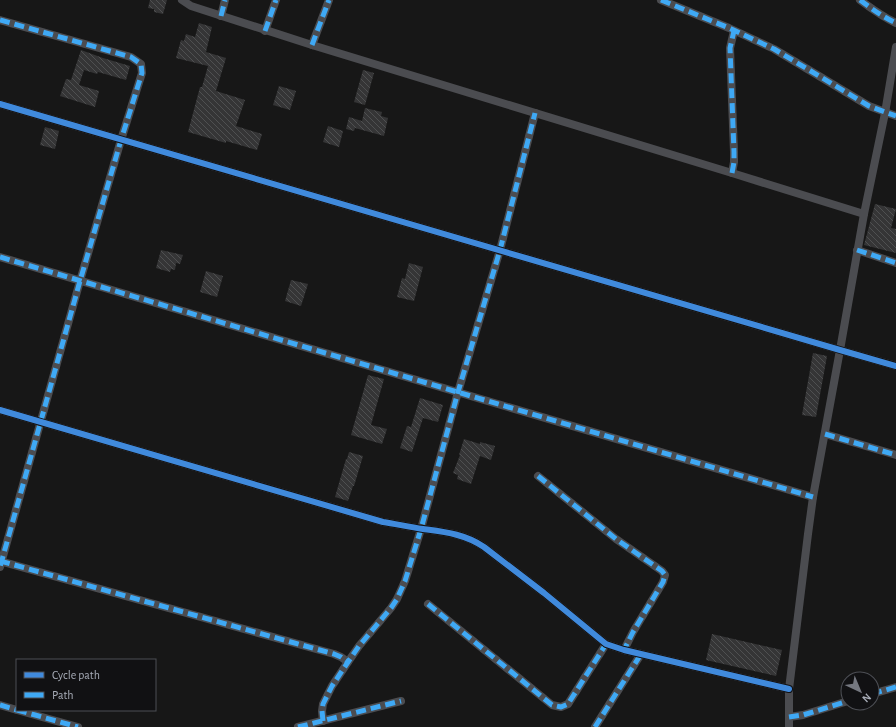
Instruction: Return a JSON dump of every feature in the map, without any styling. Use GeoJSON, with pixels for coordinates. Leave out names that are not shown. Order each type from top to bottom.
{"type":"FeatureCollection","features":[{"type":"Feature","properties":{"kind":"street"},"geometry":{"type":"LineString","coordinates":[[182,0],[191,6],[312,45],[732,172],[864,214]]}},
{"type":"Feature","properties":{"kind":"street"},"geometry":{"type":"LineString","coordinates":[[221,16],[225,0]]}},
{"type":"Feature","properties":{"kind":"street"},"geometry":{"type":"LineString","coordinates":[[265,30],[276,0]]}},
{"type":"Feature","properties":{"kind":"street"},"geometry":{"type":"LineString","coordinates":[[312,45],[329,0]]}},
{"type":"Feature","properties":{"kind":"street"},"geometry":{"type":"LineString","coordinates":[[660,0],[774,49],[863,103],[885,113],[896,116]]}},
{"type":"Feature","properties":{"kind":"street"},"geometry":{"type":"LineString","coordinates":[[860,0],[888,20],[896,23]]}},
{"type":"Feature","properties":{"kind":"street"},"geometry":{"type":"LineString","coordinates":[[0,20],[131,58],[141,64],[142,73],[80,281],[1,563],[334,654],[348,662]]}},
{"type":"Feature","properties":{"kind":"street"},"geometry":{"type":"LineString","coordinates":[[732,172],[734,152],[730,48],[734,31]]}},
{"type":"Feature","properties":{"kind":"street"},"geometry":{"type":"LineString","coordinates":[[789,727],[789,689],[813,497],[857,250],[885,113],[896,47]]}},
{"type":"Feature","properties":{"kind":"street"},"geometry":{"type":"LineString","coordinates":[[0,104],[896,366]]}},
{"type":"Feature","properties":{"kind":"street"},"geometry":{"type":"LineString","coordinates":[[323,721],[322,711],[325,699],[330,690],[359,646],[391,608],[405,581],[500,250],[535,113]]}},
{"type":"Feature","properties":{"kind":"street"},"geometry":{"type":"LineString","coordinates":[[857,250],[896,263]]}},
{"type":"Feature","properties":{"kind":"street"},"geometry":{"type":"LineString","coordinates":[[0,257],[813,497]]}},
{"type":"Feature","properties":{"kind":"street"},"geometry":{"type":"LineString","coordinates":[[0,410],[383,522],[446,532],[475,540],[544,593],[606,644],[624,650],[789,689]]}},
{"type":"Feature","properties":{"kind":"street"},"geometry":{"type":"LineString","coordinates":[[825,434],[896,455]]}},
{"type":"Feature","properties":{"kind":"street"},"geometry":{"type":"LineString","coordinates":[[538,476],[616,539],[662,571],[665,575],[663,582],[624,650]]}},
{"type":"Feature","properties":{"kind":"street"},"geometry":{"type":"LineString","coordinates":[[428,604],[552,705],[561,707],[568,704],[606,644]]}},
{"type":"Feature","properties":{"kind":"street"},"geometry":{"type":"LineString","coordinates":[[595,727],[641,654]]}},
{"type":"Feature","properties":{"kind":"street"},"geometry":{"type":"LineString","coordinates":[[880,692],[896,687]]}},
{"type":"Feature","properties":{"kind":"street"},"geometry":{"type":"LineString","coordinates":[[298,727],[401,701]]}},
{"type":"Feature","properties":{"kind":"street"},"geometry":{"type":"LineString","coordinates":[[789,717],[803,715],[840,703]]}},
{"type":"Feature","properties":{"kind":"street"},"geometry":{"type":"LineString","coordinates":[[0,705],[16,710]]}},
{"type":"Feature","properties":{"kind":"street"},"geometry":{"type":"LineString","coordinates":[[21,711],[78,727]]}},
{"type":"Feature","properties":{"kind":"building"},"geometry":{"type":"Polygon","coordinates":[[[150,0],[167,0],[163,14],[154,12],[154,9],[148,8],[150,0]]]}},
{"type":"Feature","properties":{"kind":"building"},"geometry":{"type":"Polygon","coordinates":[[[199,23],[212,27],[206,52],[226,58],[216,91],[245,100],[236,126],[262,134],[257,150],[188,132],[200,87],[202,87],[208,66],[176,58],[181,40],[184,41],[186,34],[195,37],[199,23]]]}},
{"type":"Feature","properties":{"kind":"building"},"geometry":{"type":"Polygon","coordinates":[[[81,50],[130,66],[126,80],[98,72],[97,74],[84,70],[79,85],[99,91],[95,107],[60,96],[66,79],[71,80],[81,50]]]}},
{"type":"Feature","properties":{"kind":"building"},"geometry":{"type":"Polygon","coordinates":[[[363,70],[374,73],[365,105],[354,102],[363,70]]]}},
{"type":"Feature","properties":{"kind":"building"},"geometry":{"type":"Polygon","coordinates":[[[279,86],[296,91],[290,110],[273,105],[279,86]]]}},
{"type":"Feature","properties":{"kind":"building"},"geometry":{"type":"Polygon","coordinates":[[[365,108],[382,112],[381,116],[388,118],[384,136],[355,128],[354,131],[346,129],[349,117],[362,121],[365,108]]]}},
{"type":"Feature","properties":{"kind":"building"},"geometry":{"type":"Polygon","coordinates":[[[328,126],[343,131],[339,147],[323,142],[328,126]]]}},
{"type":"Feature","properties":{"kind":"building"},"geometry":{"type":"Polygon","coordinates":[[[45,127],[59,131],[55,149],[40,145],[45,127]]]}},
{"type":"Feature","properties":{"kind":"building"},"geometry":{"type":"Polygon","coordinates":[[[875,204],[896,209],[891,228],[896,229],[896,253],[864,245],[875,204]]]}},
{"type":"Feature","properties":{"kind":"building"},"geometry":{"type":"Polygon","coordinates":[[[161,250],[183,255],[180,264],[176,263],[175,270],[171,269],[170,272],[156,268],[161,250]]]}},
{"type":"Feature","properties":{"kind":"building"},"geometry":{"type":"Polygon","coordinates":[[[409,263],[423,267],[414,301],[397,297],[402,278],[405,279],[409,263]]]}},
{"type":"Feature","properties":{"kind":"building"},"geometry":{"type":"Polygon","coordinates":[[[206,271],[223,276],[217,297],[200,292],[206,271]]]}},
{"type":"Feature","properties":{"kind":"building"},"geometry":{"type":"Polygon","coordinates":[[[291,280],[308,284],[301,306],[285,301],[291,280]]]}},
{"type":"Feature","properties":{"kind":"building"},"geometry":{"type":"Polygon","coordinates":[[[813,353],[827,356],[816,417],[802,415],[813,353]]]}},
{"type":"Feature","properties":{"kind":"building"},"geometry":{"type":"Polygon","coordinates":[[[368,375],[384,379],[371,425],[387,429],[382,444],[351,435],[368,375]]]}},
{"type":"Feature","properties":{"kind":"building"},"geometry":{"type":"Polygon","coordinates":[[[420,398],[443,405],[438,422],[423,418],[412,452],[400,448],[407,426],[411,427],[420,398]]]}},
{"type":"Feature","properties":{"kind":"building"},"geometry":{"type":"Polygon","coordinates":[[[464,439],[480,444],[480,442],[495,446],[491,460],[480,456],[471,484],[457,479],[458,475],[453,473],[464,439]]]}},
{"type":"Feature","properties":{"kind":"building"},"geometry":{"type":"Polygon","coordinates":[[[349,452],[363,456],[348,501],[335,497],[349,452]]]}},
{"type":"Feature","properties":{"kind":"building"},"geometry":{"type":"Polygon","coordinates":[[[712,634],[782,650],[776,676],[706,660],[712,634]]]}},
{"type":"Feature","properties":{"kind":"marked path"},"geometry":{"type":"LineString","coordinates":[[221,16],[225,0]]}},
{"type":"Feature","properties":{"kind":"marked path"},"geometry":{"type":"LineString","coordinates":[[265,31],[276,0]]}},
{"type":"Feature","properties":{"kind":"marked path"},"geometry":{"type":"LineString","coordinates":[[312,45],[329,0]]}},
{"type":"Feature","properties":{"kind":"marked path"},"geometry":{"type":"LineString","coordinates":[[661,0],[729,28],[774,49],[869,106],[896,116]]}},
{"type":"Feature","properties":{"kind":"marked path"},"geometry":{"type":"LineString","coordinates":[[860,0],[873,10],[896,23]]}},
{"type":"Feature","properties":{"kind":"marked path"},"geometry":{"type":"LineString","coordinates":[[0,20],[131,57],[141,64],[142,73],[80,281],[0,567]]}},
{"type":"Feature","properties":{"kind":"marked path"},"geometry":{"type":"LineString","coordinates":[[732,173],[734,152],[730,48],[734,31]]}},
{"type":"Feature","properties":{"kind":"marked path"},"geometry":{"type":"LineString","coordinates":[[323,721],[323,704],[332,686],[359,646],[391,608],[405,581],[500,250],[535,113]]}},
{"type":"Feature","properties":{"kind":"marked path"},"geometry":{"type":"LineString","coordinates":[[857,250],[896,263]]}},
{"type":"Feature","properties":{"kind":"marked path"},"geometry":{"type":"LineString","coordinates":[[0,257],[813,497]]}},
{"type":"Feature","properties":{"kind":"marked path"},"geometry":{"type":"LineString","coordinates":[[825,434],[896,455]]}},
{"type":"Feature","properties":{"kind":"marked path"},"geometry":{"type":"LineString","coordinates":[[538,476],[616,539],[662,571],[665,575],[663,582],[624,650]]}},
{"type":"Feature","properties":{"kind":"marked path"},"geometry":{"type":"LineString","coordinates":[[0,561],[334,654],[348,662]]}},
{"type":"Feature","properties":{"kind":"marked path"},"geometry":{"type":"LineString","coordinates":[[428,604],[552,705],[561,707],[568,704],[606,644]]}},
{"type":"Feature","properties":{"kind":"marked path"},"geometry":{"type":"LineString","coordinates":[[595,727],[641,654]]}},
{"type":"Feature","properties":{"kind":"marked path"},"geometry":{"type":"LineString","coordinates":[[880,692],[896,687]]}},
{"type":"Feature","properties":{"kind":"marked path"},"geometry":{"type":"LineString","coordinates":[[298,727],[401,701]]}},
{"type":"Feature","properties":{"kind":"marked path"},"geometry":{"type":"LineString","coordinates":[[789,717],[803,715],[840,703]]}},
{"type":"Feature","properties":{"kind":"marked path"},"geometry":{"type":"LineString","coordinates":[[0,705],[16,710]]}},
{"type":"Feature","properties":{"kind":"marked path"},"geometry":{"type":"LineString","coordinates":[[21,711],[78,727]]}},
{"type":"Feature","properties":{"kind":"cycle path"},"geometry":{"type":"LineString","coordinates":[[0,104],[896,366]]}},
{"type":"Feature","properties":{"kind":"cycle path"},"geometry":{"type":"LineString","coordinates":[[0,410],[383,522],[462,536],[484,547],[544,593],[606,644],[624,650],[789,689]]}}]}
